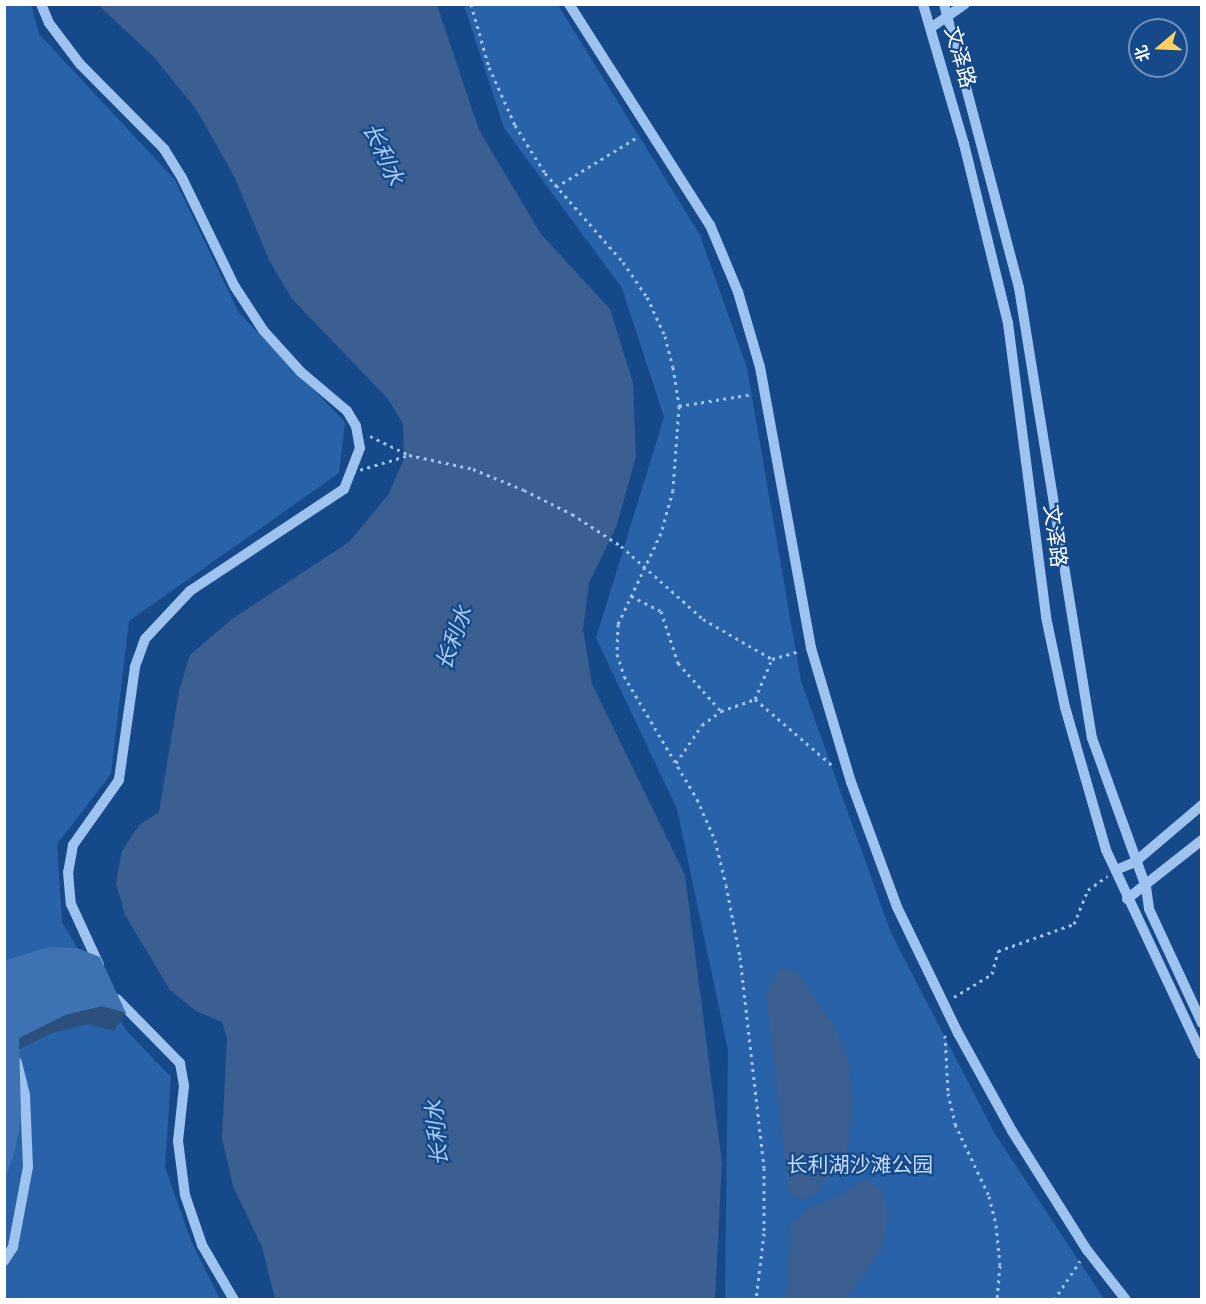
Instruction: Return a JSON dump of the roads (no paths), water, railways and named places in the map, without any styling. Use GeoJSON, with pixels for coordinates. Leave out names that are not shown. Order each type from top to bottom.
{"type":"FeatureCollection","features":[{"type":"Feature","properties":{"kind":"street"},"geometry":{"type":"LineString","coordinates":[[41,4],[49,23],[80,64],[164,149],[182,178],[235,286],[263,330],[301,372],[347,411],[356,426],[360,448],[353,472],[344,489],[331,500],[190,591],[145,639],[135,666],[119,780],[74,844],[68,872],[71,904],[104,974]]}},
{"type":"Feature","properties":{"kind":"street"},"geometry":{"type":"LineString","coordinates":[[569,4],[651,129],[714,235],[738,292],[764,392],[811,648],[851,782],[889,886],[943,1002],[1012,1131],[1087,1250],[1126,1299]]}},
{"type":"Feature","properties":{"kind":"street","name":"文泽路"},"geometry":{"type":"LineString","coordinates":[[944,4],[1018,288],[1092,738],[1135,862],[1146,887],[1149,909],[1202,1023]]}},
{"type":"Feature","properties":{"kind":"street"},"geometry":{"type":"LineString","coordinates":[[932,27],[965,4]]}},
{"type":"Feature","properties":{"kind":"street","name":"文泽路"},"geometry":{"type":"LineString","coordinates":[[924,5],[932,27],[1008,323],[1046,617],[1065,707],[1106,850],[1202,1055]]}},
{"type":"Feature","properties":{"kind":"street"},"geometry":{"type":"LineString","coordinates":[[1116,870],[1135,862],[1202,805]]}},
{"type":"Feature","properties":{"kind":"street"},"geometry":{"type":"LineString","coordinates":[[1127,898],[1146,887],[1202,840]]}},
{"type":"Feature","properties":{"kind":"street"},"geometry":{"type":"LineString","coordinates":[[109,984],[120,1005],[180,1063],[184,1086],[178,1142],[185,1195],[202,1245],[234,1299]]}},
{"type":"Feature","properties":{"kind":"street"},"geometry":{"type":"LineString","coordinates":[[4,1261],[12,1247],[28,1167],[25,1095],[13,1046]]}},
{"type":"Feature","properties":{"kind":"water","name":"长利水"},"geometry":{"type":"Polygon","coordinates":[[[98,5],[437,5],[479,130],[541,234],[610,309],[633,383],[636,456],[617,525],[589,583],[583,629],[592,684],[685,875],[722,1163],[715,1299],[275,1299],[262,1247],[233,1186],[222,1138],[227,1038],[222,1022],[196,1011],[170,990],[125,915],[116,883],[122,851],[139,825],[159,812],[179,691],[190,655],[232,619],[349,542],[388,495],[404,459],[403,424],[388,399],[292,299],[269,260],[234,176],[196,109],[153,56],[98,5]]]}},
{"type":"Feature","properties":{"kind":"water"},"geometry":{"type":"Polygon","coordinates":[[[780,968],[797,971],[835,1027],[848,1059],[853,1101],[847,1153],[817,1193],[803,1200],[789,1196],[766,992],[780,968]]]}},
{"type":"Feature","properties":{"kind":"water"},"geometry":{"type":"Polygon","coordinates":[[[867,1178],[883,1191],[888,1213],[883,1247],[847,1299],[786,1299],[790,1226],[806,1209],[837,1197],[867,1178]]]}},
{"type":"Feature","properties":{"kind":"park label","name":"长利湖沙滩公园"},"geometry":{"type":"Point","coordinates":[860,1165]}}]}
